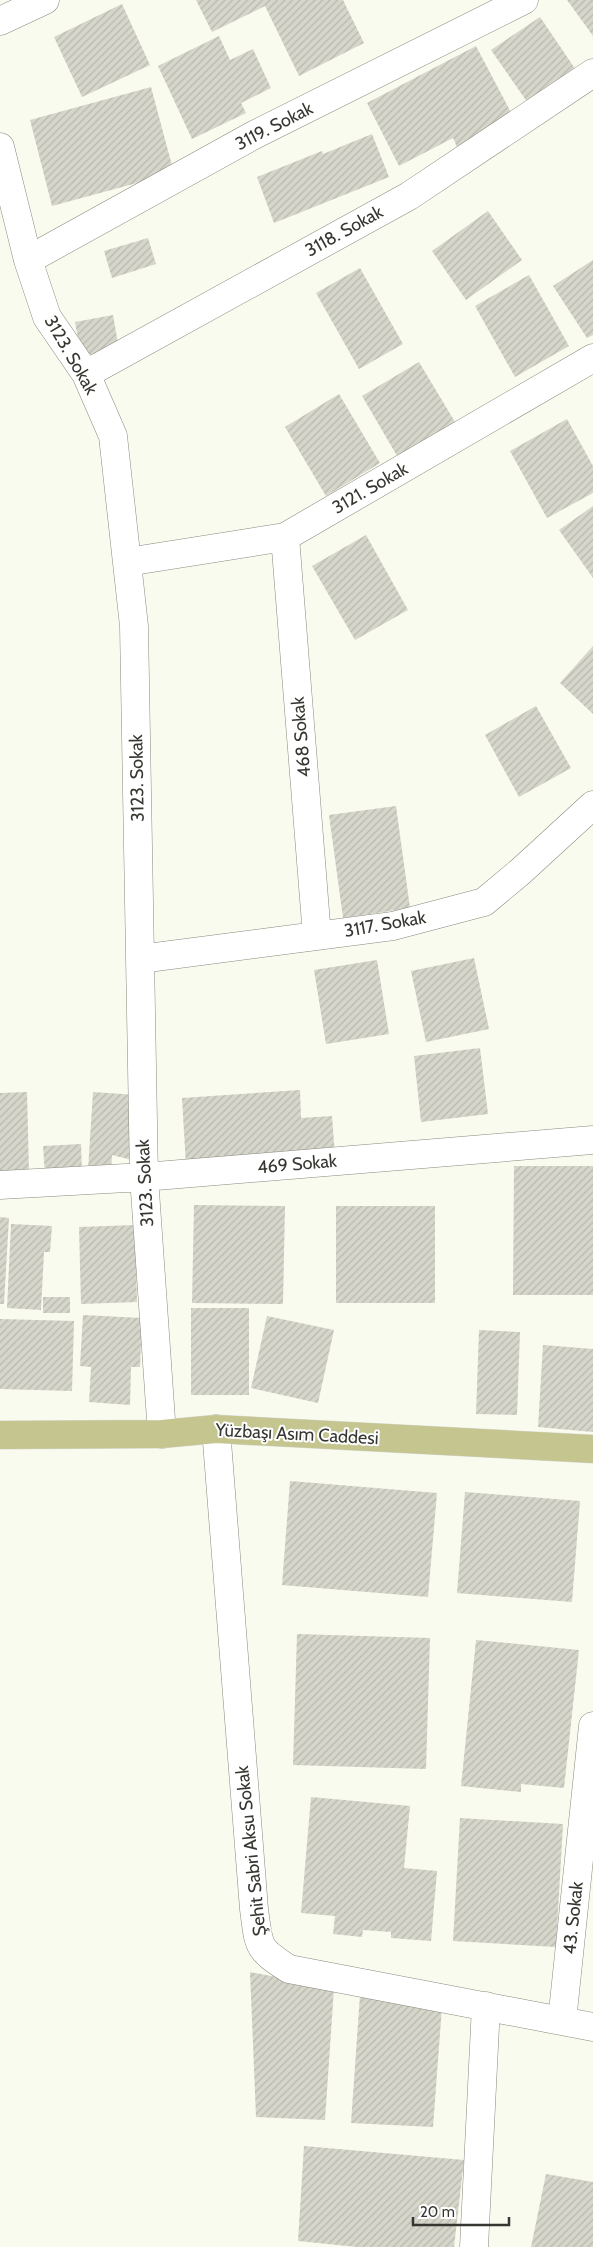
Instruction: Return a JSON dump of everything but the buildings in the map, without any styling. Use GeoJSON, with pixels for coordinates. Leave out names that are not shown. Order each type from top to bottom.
{"type":"FeatureCollection","features":[{"type":"Feature","properties":{"kind":"main road","name":"Yüzbaşı Asım Caddesi"},"geometry":{"type":"LineString","coordinates":[[0,1435],[162,1434],[216,1429],[593,1449]]}},
{"type":"Feature","properties":{"kind":"street"},"geometry":{"type":"LineString","coordinates":[[0,21],[45,0]]}},
{"type":"Feature","properties":{"kind":"street","name":"3119. Sokak"},"geometry":{"type":"LineString","coordinates":[[28,260],[254,135],[524,0]]}},
{"type":"Feature","properties":{"kind":"street","name":"3118. Sokak"},"geometry":{"type":"LineString","coordinates":[[86,374],[409,196],[593,73]]}},
{"type":"Feature","properties":{"kind":"street","name":"3123. Sokak"},"geometry":{"type":"LineString","coordinates":[[0,147],[28,260],[47,317],[86,374],[113,436],[134,626],[144,1177],[162,1434]]}},
{"type":"Feature","properties":{"kind":"street","name":"3121. Sokak"},"geometry":{"type":"LineString","coordinates":[[127,562],[285,537],[593,358]]}},
{"type":"Feature","properties":{"kind":"street","name":"468 Sokak"},"geometry":{"type":"LineString","coordinates":[[285,537],[317,936]]}},
{"type":"Feature","properties":{"kind":"street","name":"3117. Sokak"},"geometry":{"type":"LineString","coordinates":[[140,959],[393,926],[484,902],[520,872],[593,805]]}},
{"type":"Feature","properties":{"kind":"street","name":"469 Sokak"},"geometry":{"type":"LineString","coordinates":[[0,1185],[144,1177],[593,1140]]}},
{"type":"Feature","properties":{"kind":"street","name":"Şehit Sabri Aksu Sokak"},"geometry":{"type":"LineString","coordinates":[[216,1429],[254,1909],[259,1944],[270,1957],[289,1969],[486,2006]]}},
{"type":"Feature","properties":{"kind":"street","name":"43. Sokak"},"geometry":{"type":"LineString","coordinates":[[562,2021],[593,1726]]}},
{"type":"Feature","properties":{"kind":"street"},"geometry":{"type":"LineString","coordinates":[[474,2247],[486,2006],[593,2027]]}}]}
